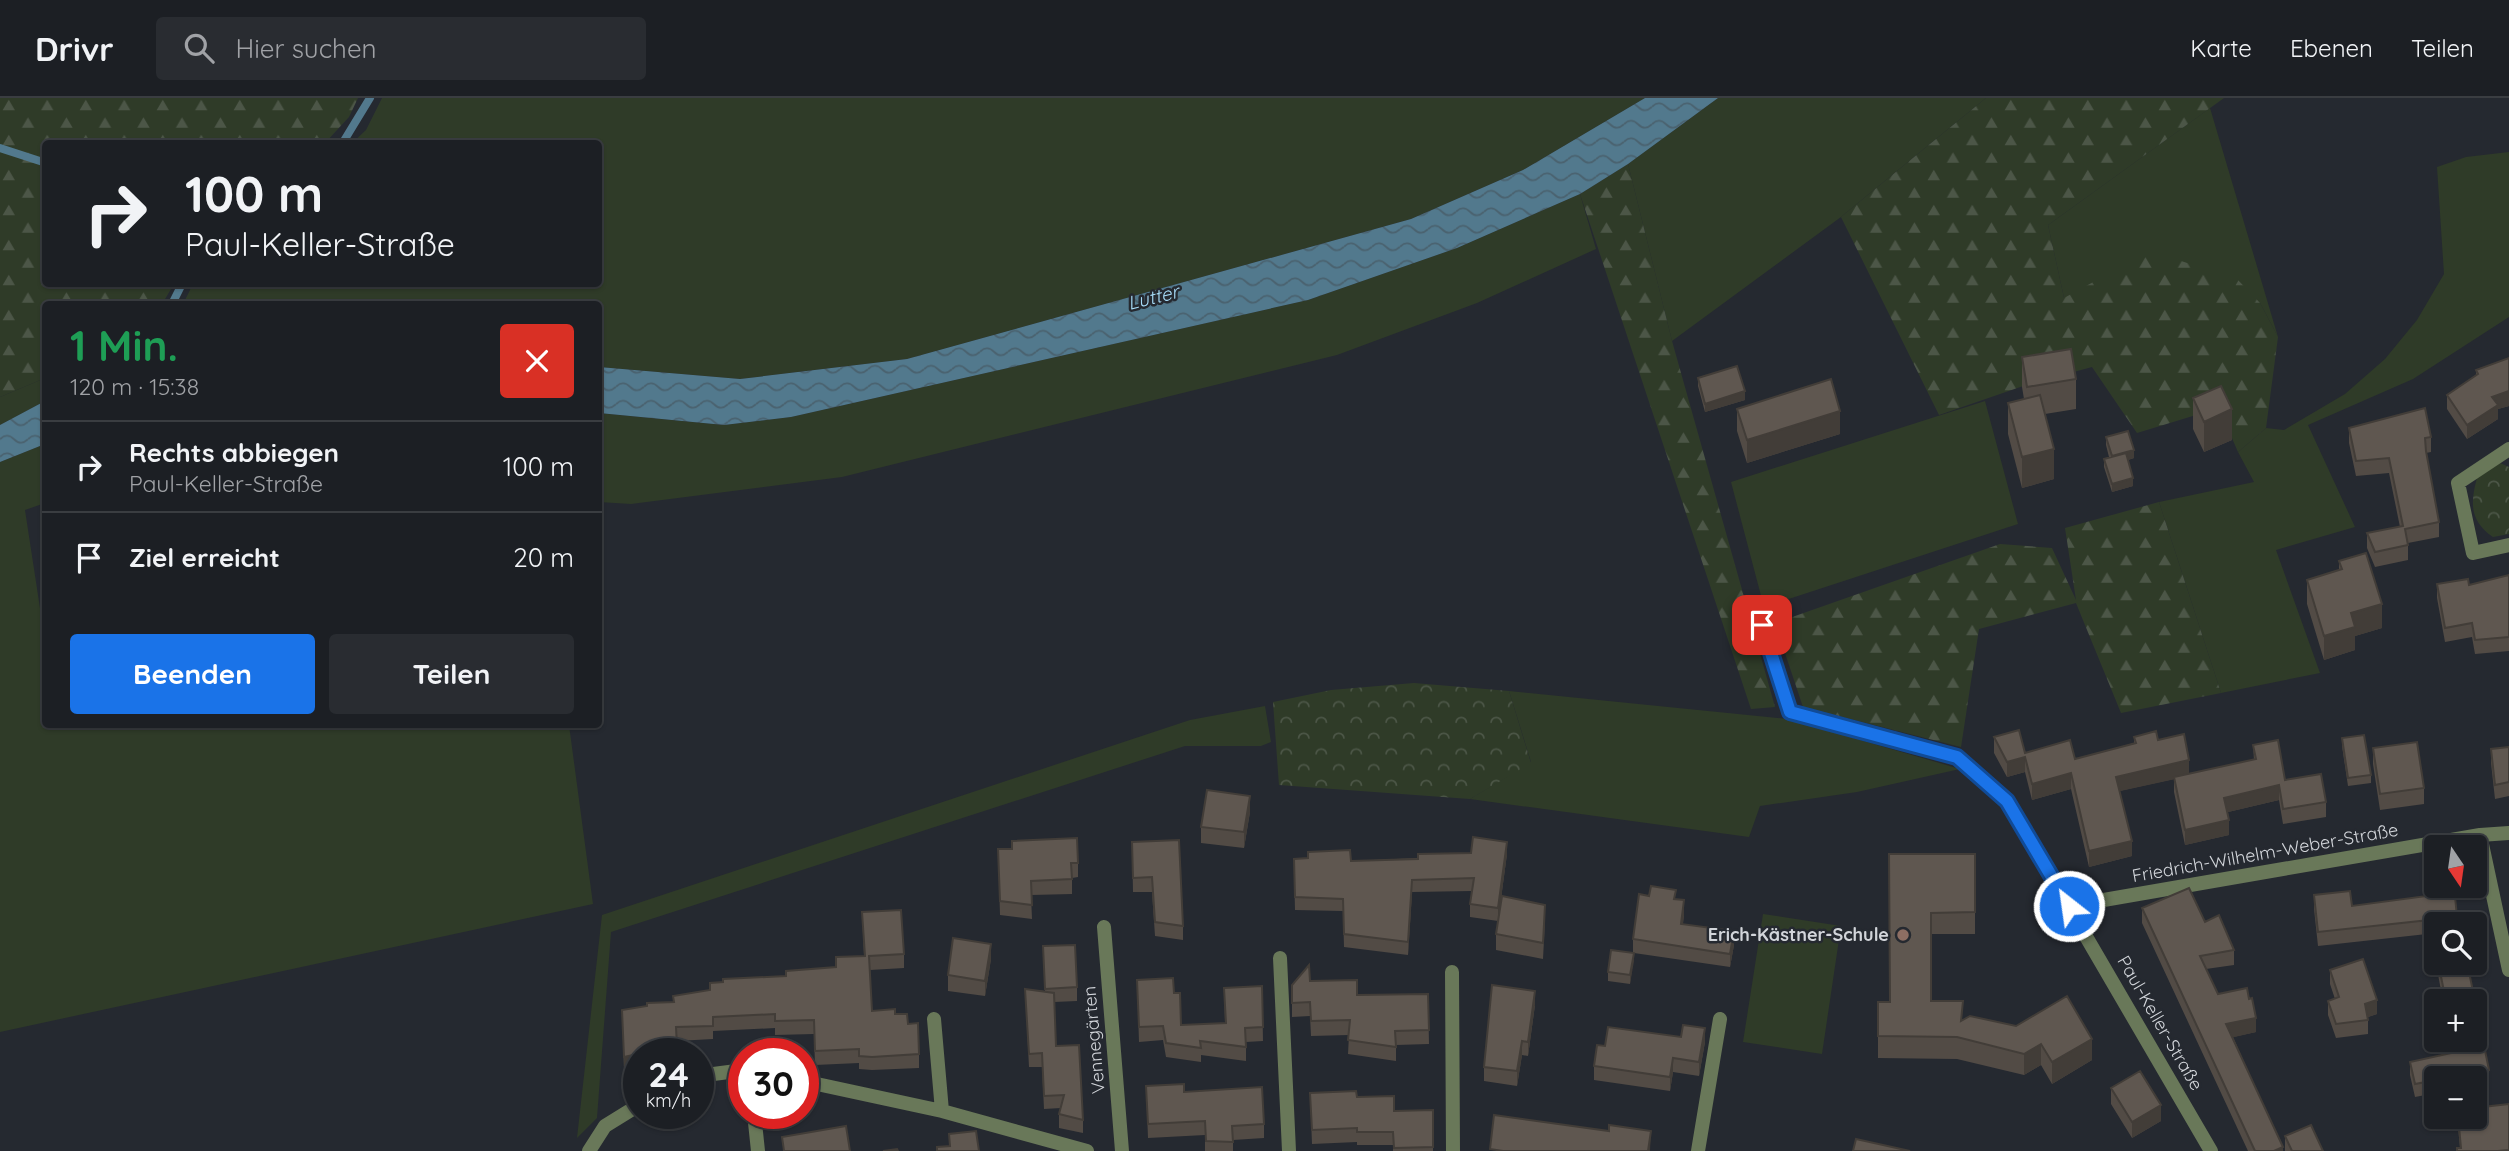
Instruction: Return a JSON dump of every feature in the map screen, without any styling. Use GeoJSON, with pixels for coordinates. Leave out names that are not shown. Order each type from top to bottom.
{"type":"FeatureCollection","features":[{"type":"Feature","properties":{"kind":"street"},"geometry":{"type":"LineString","coordinates":[[2509,449],[2458,483],[2473,553],[2509,545]]}},
{"type":"Feature","properties":{"kind":"street","name":"Paul-Keller-Straße"},"geometry":{"type":"LineString","coordinates":[[1762,625],[1790,712],[1957,757],[2007,801],[2211,1151]]}},
{"type":"Feature","properties":{"kind":"street","name":"Friedrich-Wilhelm-Weber-Straße"},"geometry":{"type":"LineString","coordinates":[[2480,835],[2509,833]]}},
{"type":"Feature","properties":{"kind":"street","name":"Friedrich-Wilhelm-Weber-Straße"},"geometry":{"type":"LineString","coordinates":[[2069,906],[2424,845]]}},
{"type":"Feature","properties":{"kind":"street"},"geometry":{"type":"LineString","coordinates":[[2487,868],[2509,970]]}},
{"type":"Feature","properties":{"kind":"street","name":"Vennegärten"},"geometry":{"type":"LineString","coordinates":[[1104,927],[1122,1151]]}},
{"type":"Feature","properties":{"kind":"street"},"geometry":{"type":"LineString","coordinates":[[1280,958],[1289,1151]]}},
{"type":"Feature","properties":{"kind":"street"},"geometry":{"type":"LineString","coordinates":[[1452,972],[1453,1151]]}},
{"type":"Feature","properties":{"kind":"street"},"geometry":{"type":"LineString","coordinates":[[934,1019],[942,1111]]}},
{"type":"Feature","properties":{"kind":"street"},"geometry":{"type":"LineString","coordinates":[[1698,1151],[1720,1019]]}},
{"type":"Feature","properties":{"kind":"street"},"geometry":{"type":"LineString","coordinates":[[819,1084],[942,1111],[1087,1151]]}},
{"type":"Feature","properties":{"kind":"street"},"geometry":{"type":"LineString","coordinates":[[589,1151],[604,1126],[623,1115]]}},
{"type":"Feature","properties":{"kind":"street"},"geometry":{"type":"LineString","coordinates":[[756,1129],[758,1151]]}},
{"type":"Feature","properties":{"kind":"green space"},"geometry":{"type":"Polygon","coordinates":[[[0,98],[358,98],[349,117],[328,140],[42,140],[42,287],[172,287],[164,301],[42,301],[42,379],[0,397],[0,98]]]}},
{"type":"Feature","properties":{"kind":"green space"},"geometry":{"type":"Polygon","coordinates":[[[382,98],[1645,98],[1523,170],[1411,219],[907,359],[740,379],[602,367],[602,301],[184,301],[192,287],[602,287],[602,140],[355,140],[366,130],[382,98]]]}},
{"type":"Feature","properties":{"kind":"green space"},"geometry":{"type":"Polygon","coordinates":[[[1718,98],[1986,98],[1841,217],[1672,341],[1628,164],[1718,98]]]}},
{"type":"Feature","properties":{"kind":"green space"},"geometry":{"type":"Polygon","coordinates":[[[1986,98],[2224,98],[2048,225],[2064,298],[2150,251],[2237,279],[2260,303],[2278,337],[2266,428],[2238,452],[2219,408],[2137,433],[2092,367],[2029,384],[1939,415],[1841,217],[1986,98]]]}},
{"type":"Feature","properties":{"kind":"green space"},"geometry":{"type":"Polygon","coordinates":[[[2210,108],[2278,337],[2260,303],[2064,298],[2048,225],[2210,108]]]}},
{"type":"Feature","properties":{"kind":"green space"},"geometry":{"type":"Polygon","coordinates":[[[2509,152],[2509,317],[2413,379],[2308,425],[2355,527],[2276,550],[2320,673],[2221,693],[2159,502],[2254,482],[2238,452],[2266,428],[2284,430],[2345,394],[2385,359],[2417,320],[2444,274],[2437,167],[2466,157],[2509,152]]]}},
{"type":"Feature","properties":{"kind":"green space"},"geometry":{"type":"Polygon","coordinates":[[[1628,164],[1672,341],[1775,707],[1751,709],[1580,194],[1628,164]]]}},
{"type":"Feature","properties":{"kind":"green space"},"geometry":{"type":"Polygon","coordinates":[[[1580,194],[1596,249],[1477,303],[1337,355],[842,477],[631,504],[602,502],[602,413],[724,425],[791,417],[1308,300],[1457,248],[1580,194]]]}},
{"type":"Feature","properties":{"kind":"green space"},"geometry":{"type":"Polygon","coordinates":[[[42,379],[42,403],[0,425],[0,397],[42,379]]]}},
{"type":"Feature","properties":{"kind":"green space"},"geometry":{"type":"Polygon","coordinates":[[[1985,401],[2018,524],[1764,607],[1731,482],[1985,401]]]}},
{"type":"Feature","properties":{"kind":"green space"},"geometry":{"type":"Polygon","coordinates":[[[42,445],[42,504],[25,510],[42,621],[42,728],[569,728],[593,904],[0,1032],[0,462],[42,445]]]}},
{"type":"Feature","properties":{"kind":"green space"},"geometry":{"type":"Polygon","coordinates":[[[2500,463],[2509,467],[2509,534],[2493,537],[2476,518],[2473,496],[2477,478],[2500,463]]]}},
{"type":"Feature","properties":{"kind":"green space"},"geometry":{"type":"Polygon","coordinates":[[[2159,502],[2221,693],[2121,713],[2076,603],[1979,629],[1961,747],[1803,707],[1775,623],[2000,544],[2052,548],[2076,600],[2065,528],[2159,502]]]}},
{"type":"Feature","properties":{"kind":"green space"},"geometry":{"type":"Polygon","coordinates":[[[1414,683],[1509,691],[1531,763],[1470,799],[1279,785],[1273,702],[1331,690],[1414,683]]]}},
{"type":"Feature","properties":{"kind":"green space"},"geometry":{"type":"Polygon","coordinates":[[[1509,691],[1788,719],[1960,769],[1857,792],[1760,806],[1749,837],[1470,799],[1531,762],[1509,691]]]}},
{"type":"Feature","properties":{"kind":"green space"},"geometry":{"type":"Polygon","coordinates":[[[1265,706],[1271,742],[1261,746],[1185,746],[611,932],[597,1118],[577,1138],[602,915],[1190,720],[1265,706]]]}},
{"type":"Feature","properties":{"kind":"green space"},"geometry":{"type":"Polygon","coordinates":[[[1763,914],[1841,926],[1822,1054],[1743,1042],[1763,914]]]}},
{"type":"Feature","properties":{"kind":"water","name":"Lutter"},"geometry":{"type":"Polygon","coordinates":[[[1645,98],[1718,98],[1628,164],[1580,194],[1457,248],[1308,300],[791,417],[724,425],[602,413],[602,367],[740,379],[907,359],[1411,219],[1523,170],[1645,98]]]}},
{"type":"Feature","properties":{"kind":"water"},"geometry":{"type":"Polygon","coordinates":[[[42,403],[42,445],[0,462],[0,425],[42,403]]]}},
{"type":"Feature","properties":{"kind":"building"},"geometry":{"type":"Polygon","coordinates":[[[2071,349],[2076,379],[2027,387],[2022,357],[2071,349]]]}},
{"type":"Feature","properties":{"kind":"building"},"geometry":{"type":"Polygon","coordinates":[[[2509,358],[2509,391],[2492,397],[2498,405],[2467,425],[2447,395],[2478,374],[2476,370],[2509,358]]]}},
{"type":"Feature","properties":{"kind":"building"},"geometry":{"type":"Polygon","coordinates":[[[1737,366],[1745,391],[1705,404],[1698,378],[1737,366]]]}},
{"type":"Feature","properties":{"kind":"building"},"geometry":{"type":"Polygon","coordinates":[[[1831,379],[1840,411],[1747,440],[1737,409],[1831,379]]]}},
{"type":"Feature","properties":{"kind":"building"},"geometry":{"type":"Polygon","coordinates":[[[2221,386],[2232,409],[2204,422],[2193,398],[2221,386]]]}},
{"type":"Feature","properties":{"kind":"building"},"geometry":{"type":"Polygon","coordinates":[[[2040,395],[2054,449],[2022,457],[2008,403],[2040,395]]]}},
{"type":"Feature","properties":{"kind":"building"},"geometry":{"type":"Polygon","coordinates":[[[2425,408],[2431,437],[2425,438],[2426,451],[2439,522],[2405,529],[2408,545],[2375,552],[2367,533],[2403,526],[2389,458],[2356,461],[2349,428],[2425,408]]]}},
{"type":"Feature","properties":{"kind":"building"},"geometry":{"type":"Polygon","coordinates":[[[2128,431],[2134,450],[2112,456],[2106,437],[2128,431]]]}},
{"type":"Feature","properties":{"kind":"building"},"geometry":{"type":"Polygon","coordinates":[[[2126,453],[2133,478],[2112,484],[2104,459],[2126,453]]]}},
{"type":"Feature","properties":{"kind":"building"},"geometry":{"type":"Polygon","coordinates":[[[2366,553],[2382,604],[2351,613],[2355,627],[2324,636],[2307,580],[2342,569],[2339,561],[2366,553]]]}},
{"type":"Feature","properties":{"kind":"building"},"geometry":{"type":"Polygon","coordinates":[[[2509,575],[2509,637],[2475,640],[2472,623],[2445,628],[2437,584],[2468,579],[2469,585],[2509,575]]]}},
{"type":"Feature","properties":{"kind":"building"},"geometry":{"type":"Polygon","coordinates":[[[2019,730],[2025,753],[2070,740],[2075,759],[2136,743],[2134,737],[2156,731],[2158,740],[2184,734],[2189,760],[2116,777],[2132,841],[2089,851],[2071,773],[2032,784],[2025,757],[2007,762],[1994,737],[2019,730]]]}},
{"type":"Feature","properties":{"kind":"building"},"geometry":{"type":"Polygon","coordinates":[[[2364,735],[2371,775],[2348,778],[2342,738],[2364,735]]]}},
{"type":"Feature","properties":{"kind":"building"},"geometry":{"type":"Polygon","coordinates":[[[2278,740],[2285,780],[2321,774],[2326,802],[2283,809],[2279,785],[2224,798],[2229,820],[2185,830],[2174,777],[2256,759],[2253,745],[2278,740]]]}},
{"type":"Feature","properties":{"kind":"building"},"geometry":{"type":"Polygon","coordinates":[[[2417,742],[2424,788],[2380,794],[2373,748],[2417,742]]]}},
{"type":"Feature","properties":{"kind":"building"},"geometry":{"type":"Polygon","coordinates":[[[2509,747],[2509,782],[2495,785],[2491,749],[2509,747]]]}},
{"type":"Feature","properties":{"kind":"building"},"geometry":{"type":"Polygon","coordinates":[[[1207,790],[1250,796],[1244,832],[1201,827],[1207,790]]]}},
{"type":"Feature","properties":{"kind":"building"},"geometry":{"type":"Polygon","coordinates":[[[1473,837],[1507,842],[1498,908],[1470,904],[1474,878],[1412,880],[1408,942],[1344,934],[1343,899],[1295,897],[1294,859],[1308,858],[1308,852],[1350,850],[1351,861],[1418,859],[1418,854],[1471,853],[1473,837]]]}},
{"type":"Feature","properties":{"kind":"building"},"geometry":{"type":"Polygon","coordinates":[[[1077,838],[1078,863],[1071,863],[1072,879],[1031,881],[1032,905],[1000,901],[998,849],[1012,849],[1012,841],[1077,838]]]}},
{"type":"Feature","properties":{"kind":"building"},"geometry":{"type":"Polygon","coordinates":[[[1179,840],[1183,926],[1155,922],[1152,877],[1133,878],[1132,842],[1179,840]]]}},
{"type":"Feature","properties":{"kind":"building"},"geometry":{"type":"Polygon","coordinates":[[[1889,854],[1975,854],[1975,912],[1931,913],[1931,1001],[1963,1001],[1961,1021],[1970,1016],[2016,1026],[2067,996],[2092,1039],[2052,1062],[2041,1044],[2024,1054],[1957,1037],[1878,1036],[1878,1002],[1890,1002],[1889,854]]]}},
{"type":"Feature","properties":{"kind":"building"},"geometry":{"type":"Polygon","coordinates":[[[1651,886],[1676,890],[1674,899],[1684,900],[1681,924],[1734,931],[1730,954],[1633,939],[1639,894],[1649,896],[1651,886]]]}},
{"type":"Feature","properties":{"kind":"building"},"geometry":{"type":"Polygon","coordinates":[[[2189,888],[2205,922],[2219,915],[2234,950],[2200,956],[2218,994],[2247,988],[2249,999],[2252,998],[2256,1018],[2226,1024],[2283,1147],[2274,1151],[2255,1151],[2142,908],[2189,888]]]}},
{"type":"Feature","properties":{"kind":"building"},"geometry":{"type":"Polygon","coordinates":[[[2350,891],[2352,906],[2424,896],[2455,898],[2457,912],[2424,912],[2424,921],[2318,932],[2314,895],[2350,891]]]}},
{"type":"Feature","properties":{"kind":"building"},"geometry":{"type":"Polygon","coordinates":[[[1502,896],[1545,905],[1543,943],[1496,934],[1502,896]]]}},
{"type":"Feature","properties":{"kind":"building"},"geometry":{"type":"Polygon","coordinates":[[[901,910],[904,954],[869,956],[872,1011],[895,1009],[895,1014],[907,1014],[908,1024],[918,1023],[919,1054],[872,1057],[859,1056],[859,1049],[819,1051],[819,1038],[815,1038],[814,1020],[775,1021],[775,1014],[713,1017],[713,1026],[676,1027],[677,1038],[623,1038],[622,1010],[647,1006],[647,1003],[674,1002],[673,996],[710,990],[710,983],[723,982],[723,979],[786,976],[786,971],[836,967],[836,957],[865,956],[862,912],[901,910]]]}},
{"type":"Feature","properties":{"kind":"building"},"geometry":{"type":"Polygon","coordinates":[[[953,938],[991,944],[985,981],[948,975],[953,938]]]}},
{"type":"Feature","properties":{"kind":"building"},"geometry":{"type":"Polygon","coordinates":[[[1075,945],[1077,987],[1045,989],[1043,946],[1075,945]]]}},
{"type":"Feature","properties":{"kind":"building"},"geometry":{"type":"Polygon","coordinates":[[[1611,950],[1634,953],[1630,975],[1608,972],[1611,950]]]}},
{"type":"Feature","properties":{"kind":"building"},"geometry":{"type":"Polygon","coordinates":[[[2363,959],[2377,1000],[2365,1004],[2368,1020],[2336,1024],[2328,1001],[2339,997],[2330,970],[2363,959]]]}},
{"type":"Feature","properties":{"kind":"building"},"geometry":{"type":"Polygon","coordinates":[[[1309,965],[1310,981],[1357,980],[1357,995],[1428,994],[1429,1030],[1395,1031],[1396,1047],[1348,1040],[1350,1020],[1311,1021],[1310,1002],[1292,1003],[1292,985],[1309,965]]]}},
{"type":"Feature","properties":{"kind":"building"},"geometry":{"type":"Polygon","coordinates":[[[2441,975],[2470,975],[2472,989],[2444,989],[2441,975]]]}},
{"type":"Feature","properties":{"kind":"building"},"geometry":{"type":"Polygon","coordinates":[[[1173,978],[1174,993],[1180,993],[1181,1025],[1226,1023],[1224,988],[1262,986],[1263,1027],[1245,1028],[1246,1047],[1200,1041],[1201,1048],[1166,1043],[1163,1026],[1139,1027],[1137,980],[1173,978]]]}},
{"type":"Feature","properties":{"kind":"building"},"geometry":{"type":"Polygon","coordinates":[[[1492,985],[1535,991],[1528,1042],[1522,1041],[1517,1071],[1484,1067],[1492,985]]]}},
{"type":"Feature","properties":{"kind":"building"},"geometry":{"type":"Polygon","coordinates":[[[1025,989],[1054,993],[1056,1046],[1079,1045],[1083,1120],[1059,1114],[1064,1095],[1044,1096],[1042,1053],[1029,1054],[1025,989]]]}},
{"type":"Feature","properties":{"kind":"building"},"geometry":{"type":"Polygon","coordinates":[[[1683,1025],[1705,1028],[1699,1062],[1673,1058],[1670,1077],[1594,1066],[1597,1045],[1605,1046],[1608,1027],[1681,1037],[1683,1025]]]}},
{"type":"Feature","properties":{"kind":"building"},"geometry":{"type":"Polygon","coordinates":[[[2456,1052],[2485,1052],[2489,1070],[2487,1066],[2424,1066],[2424,1082],[2415,1084],[2410,1062],[2456,1052]]]}},
{"type":"Feature","properties":{"kind":"building"},"geometry":{"type":"Polygon","coordinates":[[[2140,1071],[2161,1105],[2132,1122],[2111,1088],[2140,1071]]]}},
{"type":"Feature","properties":{"kind":"building"},"geometry":{"type":"Polygon","coordinates":[[[1184,1084],[1184,1092],[1262,1087],[1264,1124],[1232,1126],[1233,1142],[1206,1141],[1205,1121],[1148,1124],[1146,1086],[1184,1084]]]}},
{"type":"Feature","properties":{"kind":"building"},"geometry":{"type":"Polygon","coordinates":[[[1356,1091],[1357,1097],[1394,1096],[1394,1111],[1433,1110],[1433,1147],[1394,1148],[1393,1132],[1357,1132],[1357,1128],[1312,1130],[1310,1093],[1356,1091]]]}},
{"type":"Feature","properties":{"kind":"building"},"geometry":{"type":"Polygon","coordinates":[[[2509,1104],[2509,1150],[2457,1151],[2457,1148],[2461,1148],[2459,1129],[2487,1129],[2487,1107],[2509,1104]]]}},
{"type":"Feature","properties":{"kind":"building"},"geometry":{"type":"Polygon","coordinates":[[[1494,1115],[1609,1131],[1609,1125],[1651,1131],[1648,1151],[1490,1149],[1494,1115]]]}},
{"type":"Feature","properties":{"kind":"building"},"geometry":{"type":"Polygon","coordinates":[[[2311,1125],[2323,1151],[2292,1151],[2285,1136],[2311,1125]]]}},
{"type":"Feature","properties":{"kind":"building"},"geometry":{"type":"Polygon","coordinates":[[[846,1126],[850,1151],[784,1151],[782,1137],[846,1126]]]}},
{"type":"Feature","properties":{"kind":"building"},"geometry":{"type":"Polygon","coordinates":[[[976,1131],[979,1151],[937,1151],[937,1147],[950,1146],[949,1134],[976,1131]]]}},
{"type":"Feature","properties":{"kind":"building"},"geometry":{"type":"Polygon","coordinates":[[[1856,1139],[1910,1151],[1853,1151],[1856,1139]]]}},
{"type":"Feature","properties":{"kind":"waterway"},"geometry":{"type":"LineString","coordinates":[[344,140],[370,98]]}},
{"type":"Feature","properties":{"kind":"waterway"},"geometry":{"type":"LineString","coordinates":[[0,148],[42,162]]}},
{"type":"Feature","properties":{"kind":"waterway"},"geometry":{"type":"LineString","coordinates":[[174,301],[180,287]]}},
{"type":"Feature","properties":{"kind":"place","name":"Erich-Kästner-Schule"},"geometry":{"type":"Point","coordinates":[1903,935]}},
{"type":"Feature","properties":{"kind":"route"},"geometry":{"type":"LineString","coordinates":[[1762,625],[1790,712],[1957,757],[2007,801],[2069,906]]}}]}
